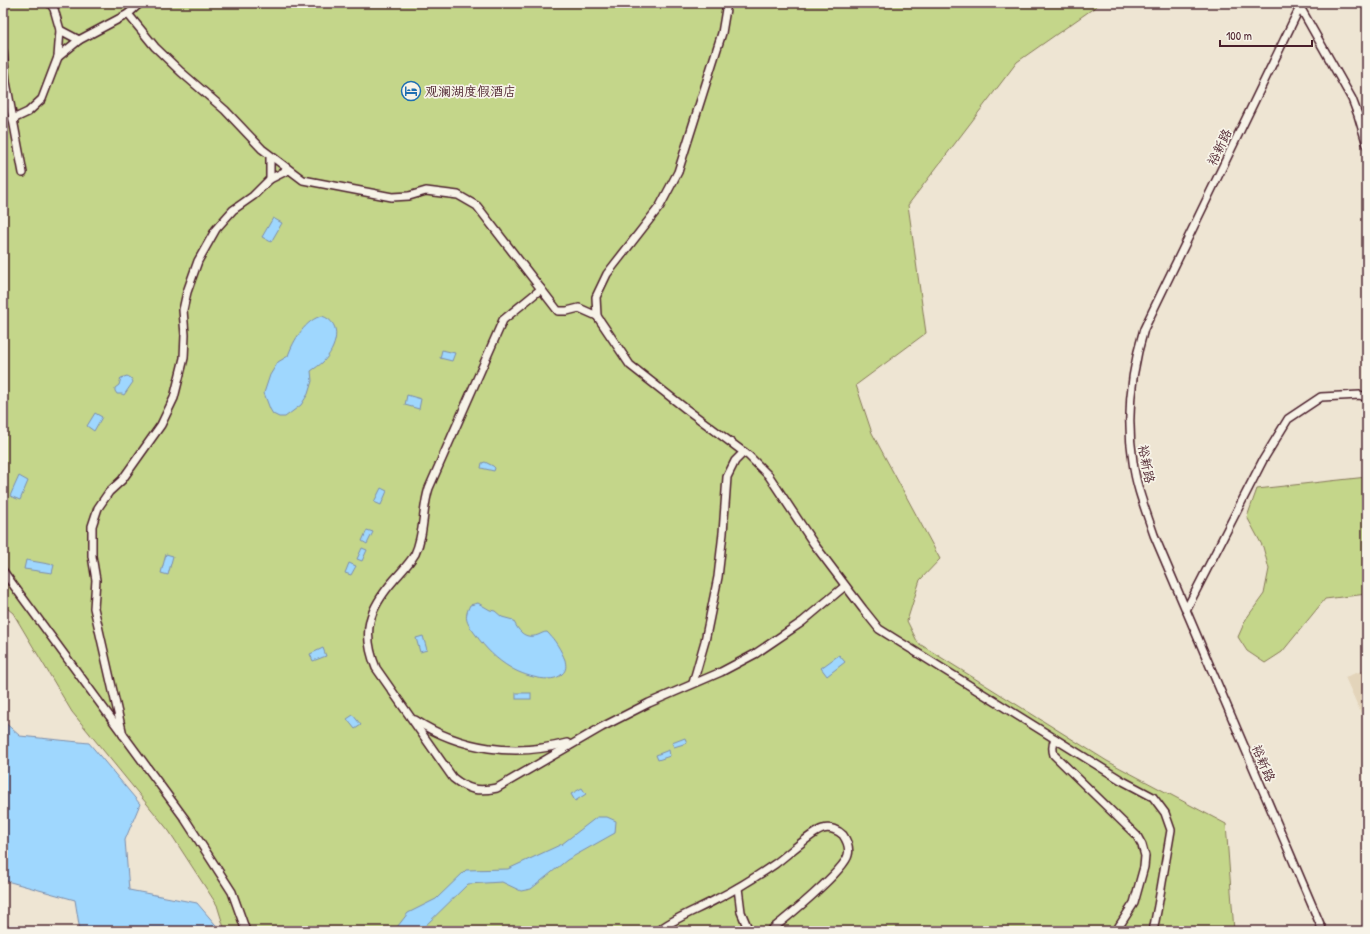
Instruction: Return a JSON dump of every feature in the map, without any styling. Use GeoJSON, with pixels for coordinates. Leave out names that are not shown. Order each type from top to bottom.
{"type":"FeatureCollection","features":[{"type":"Feature","properties":{"kind":"street"},"geometry":{"type":"LineString","coordinates":[[13,119],[28,112],[42,99],[58,57],[60,30],[54,9],[50,3]]}},
{"type":"Feature","properties":{"kind":"street"},"geometry":{"type":"LineString","coordinates":[[58,57],[79,40],[128,14],[140,3]]}},
{"type":"Feature","properties":{"kind":"street"},"geometry":{"type":"LineString","coordinates":[[727,3],[722,33],[678,172],[660,206],[607,274],[596,297],[597,316],[630,365],[744,452],[769,476],[814,544],[879,629],[1121,780],[1153,797],[1165,813],[1171,830],[1153,931]]}},
{"type":"Feature","properties":{"kind":"street"},"geometry":{"type":"LineString","coordinates":[[1301,5],[1352,99],[1367,145]]}},
{"type":"Feature","properties":{"kind":"street","name":"裕新路"},"geometry":{"type":"LineString","coordinates":[[1301,5],[1144,329],[1139,344],[1130,396],[1129,428],[1133,462],[1147,514],[1186,610],[1324,931]]}},
{"type":"Feature","properties":{"kind":"street"},"geometry":{"type":"LineString","coordinates":[[128,14],[155,47],[225,110],[262,149],[303,180],[392,197],[409,196],[426,192],[458,195],[477,206],[558,311],[579,308],[597,316]]}},
{"type":"Feature","properties":{"kind":"street"},"geometry":{"type":"LineString","coordinates":[[60,30],[79,40]]}},
{"type":"Feature","properties":{"kind":"street"},"geometry":{"type":"LineString","coordinates":[[3,51],[6,82],[23,173]]}},
{"type":"Feature","properties":{"kind":"street"},"geometry":{"type":"LineString","coordinates":[[270,156],[270,179]]}},
{"type":"Feature","properties":{"kind":"street"},"geometry":{"type":"LineString","coordinates":[[123,734],[94,608],[96,580],[92,556],[92,526],[98,508],[109,492],[122,480],[161,425],[174,398],[184,358],[186,335],[183,310],[187,292],[198,261],[216,229],[233,210],[253,196],[270,179],[288,170]]}},
{"type":"Feature","properties":{"kind":"street"},"geometry":{"type":"LineString","coordinates":[[541,289],[503,320],[428,488],[424,507],[421,536],[414,555],[403,571],[383,594],[372,613],[368,635],[372,657],[376,668],[453,778],[462,785],[473,790],[497,788],[625,715],[721,672],[771,644],[802,622],[845,586]]}},
{"type":"Feature","properties":{"kind":"street"},"geometry":{"type":"LineString","coordinates":[[1186,610],[1263,460],[1288,419],[1321,396],[1360,395],[1367,398]]}},
{"type":"Feature","properties":{"kind":"street"},"geometry":{"type":"LineString","coordinates":[[693,684],[705,641],[718,577],[727,477],[735,461],[744,452]]}},
{"type":"Feature","properties":{"kind":"street"},"geometry":{"type":"LineString","coordinates":[[3,571],[185,819],[208,853],[232,892],[246,931]]}},
{"type":"Feature","properties":{"kind":"street"},"geometry":{"type":"LineString","coordinates":[[410,717],[430,729],[452,739],[474,746],[492,749],[533,750],[579,740]]}},
{"type":"Feature","properties":{"kind":"street"},"geometry":{"type":"LineString","coordinates":[[1055,739],[1052,744],[1054,755],[1137,836],[1142,845],[1145,856],[1144,867],[1134,903],[1116,931]]}},
{"type":"Feature","properties":{"kind":"street"},"geometry":{"type":"LineString","coordinates":[[658,931],[682,916],[717,900],[738,888],[774,865],[816,831],[824,828],[833,829],[840,833],[846,839],[849,847],[848,856],[844,863],[807,899],[770,931]]}},
{"type":"Feature","properties":{"kind":"street"},"geometry":{"type":"LineString","coordinates":[[738,888],[741,912],[748,931]]}},
{"type":"Feature","properties":{"kind":"shaded area"},"geometry":{"type":"Polygon","coordinates":[[[1367,669],[1367,727],[1345,677],[1367,669]]]}},
{"type":"Feature","properties":{"kind":"green space"},"geometry":{"type":"Polygon","coordinates":[[[3,3],[1101,3],[1017,62],[908,205],[926,333],[856,385],[872,433],[940,559],[920,580],[907,621],[918,643],[1107,761],[1226,824],[1234,931],[225,931],[217,905],[169,831],[72,712],[13,613],[3,605],[3,3]]]}},
{"type":"Feature","properties":{"kind":"green space"},"geometry":{"type":"Polygon","coordinates":[[[1367,477],[1367,594],[1325,599],[1282,652],[1265,663],[1247,651],[1238,637],[1246,619],[1264,594],[1269,569],[1263,547],[1247,517],[1257,489],[1367,477]]]}},
{"type":"Feature","properties":{"kind":"water"},"geometry":{"type":"Polygon","coordinates":[[[273,218],[282,223],[271,242],[262,237],[273,218]]]}},
{"type":"Feature","properties":{"kind":"water"},"geometry":{"type":"Polygon","coordinates":[[[322,316],[329,319],[333,324],[336,337],[334,344],[328,357],[311,371],[312,381],[308,394],[301,405],[285,417],[279,417],[273,414],[264,393],[270,375],[278,362],[288,356],[293,344],[306,326],[311,321],[322,316]]]}},
{"type":"Feature","properties":{"kind":"water"},"geometry":{"type":"Polygon","coordinates":[[[442,350],[455,353],[452,361],[440,358],[442,350]]]}},
{"type":"Feature","properties":{"kind":"water"},"geometry":{"type":"Polygon","coordinates":[[[127,376],[131,378],[133,382],[124,395],[117,394],[115,388],[119,385],[121,378],[127,376]]]}},
{"type":"Feature","properties":{"kind":"water"},"geometry":{"type":"Polygon","coordinates":[[[407,395],[421,399],[419,409],[405,405],[407,395]]]}},
{"type":"Feature","properties":{"kind":"water"},"geometry":{"type":"Polygon","coordinates":[[[95,413],[102,417],[94,431],[87,426],[95,413]]]}},
{"type":"Feature","properties":{"kind":"water"},"geometry":{"type":"Polygon","coordinates":[[[485,462],[495,468],[494,471],[481,468],[482,463],[485,462]]]}},
{"type":"Feature","properties":{"kind":"water"},"geometry":{"type":"Polygon","coordinates":[[[19,476],[28,481],[20,500],[10,496],[19,476]]]}},
{"type":"Feature","properties":{"kind":"water"},"geometry":{"type":"Polygon","coordinates":[[[381,488],[387,491],[381,505],[374,502],[381,488]]]}},
{"type":"Feature","properties":{"kind":"water"},"geometry":{"type":"Polygon","coordinates":[[[367,530],[373,532],[367,544],[362,541],[367,530]]]}},
{"type":"Feature","properties":{"kind":"water"},"geometry":{"type":"Polygon","coordinates":[[[362,548],[367,550],[362,561],[357,559],[362,548]]]}},
{"type":"Feature","properties":{"kind":"water"},"geometry":{"type":"Polygon","coordinates":[[[166,554],[173,556],[168,575],[161,573],[166,554]]]}},
{"type":"Feature","properties":{"kind":"water"},"geometry":{"type":"Polygon","coordinates":[[[26,560],[54,565],[52,573],[24,569],[26,560]]]}},
{"type":"Feature","properties":{"kind":"water"},"geometry":{"type":"Polygon","coordinates":[[[349,563],[356,566],[351,575],[345,573],[349,563]]]}},
{"type":"Feature","properties":{"kind":"water"},"geometry":{"type":"Polygon","coordinates":[[[478,603],[490,610],[495,611],[502,617],[513,620],[519,630],[525,635],[533,636],[547,632],[558,645],[562,653],[565,660],[565,671],[557,677],[544,679],[529,676],[506,665],[487,649],[467,621],[466,617],[470,605],[478,603]]]}},
{"type":"Feature","properties":{"kind":"water"},"geometry":{"type":"Polygon","coordinates":[[[423,636],[427,650],[420,652],[416,638],[423,636]]]}},
{"type":"Feature","properties":{"kind":"water"},"geometry":{"type":"Polygon","coordinates":[[[323,648],[326,656],[313,661],[310,654],[323,648]]]}},
{"type":"Feature","properties":{"kind":"water"},"geometry":{"type":"Polygon","coordinates":[[[839,655],[845,662],[827,676],[821,668],[839,655]]]}},
{"type":"Feature","properties":{"kind":"water"},"geometry":{"type":"Polygon","coordinates":[[[516,693],[531,693],[531,699],[516,699],[516,693]]]}},
{"type":"Feature","properties":{"kind":"water"},"geometry":{"type":"Polygon","coordinates":[[[353,715],[361,725],[355,729],[347,719],[353,715]]]}},
{"type":"Feature","properties":{"kind":"water"},"geometry":{"type":"Polygon","coordinates":[[[3,721],[20,736],[89,743],[140,804],[125,840],[129,890],[197,903],[221,931],[80,931],[75,900],[3,880],[3,721]]]}},
{"type":"Feature","properties":{"kind":"water"},"geometry":{"type":"Polygon","coordinates":[[[685,738],[687,743],[674,747],[672,743],[685,738]]]}},
{"type":"Feature","properties":{"kind":"water"},"geometry":{"type":"Polygon","coordinates":[[[669,750],[670,756],[658,760],[656,755],[669,750]]]}},
{"type":"Feature","properties":{"kind":"water"},"geometry":{"type":"Polygon","coordinates":[[[582,788],[586,794],[575,801],[571,794],[582,788]]]}},
{"type":"Feature","properties":{"kind":"water"},"geometry":{"type":"Polygon","coordinates":[[[597,817],[607,817],[616,821],[615,833],[567,860],[531,889],[521,891],[502,882],[468,884],[420,931],[394,931],[408,913],[436,899],[466,870],[508,869],[562,844],[597,817]]]}},
{"type":"Feature","properties":{"kind":"place","name":"观澜湖度假酒店"},"geometry":{"type":"Point","coordinates":[411,91]}}]}
